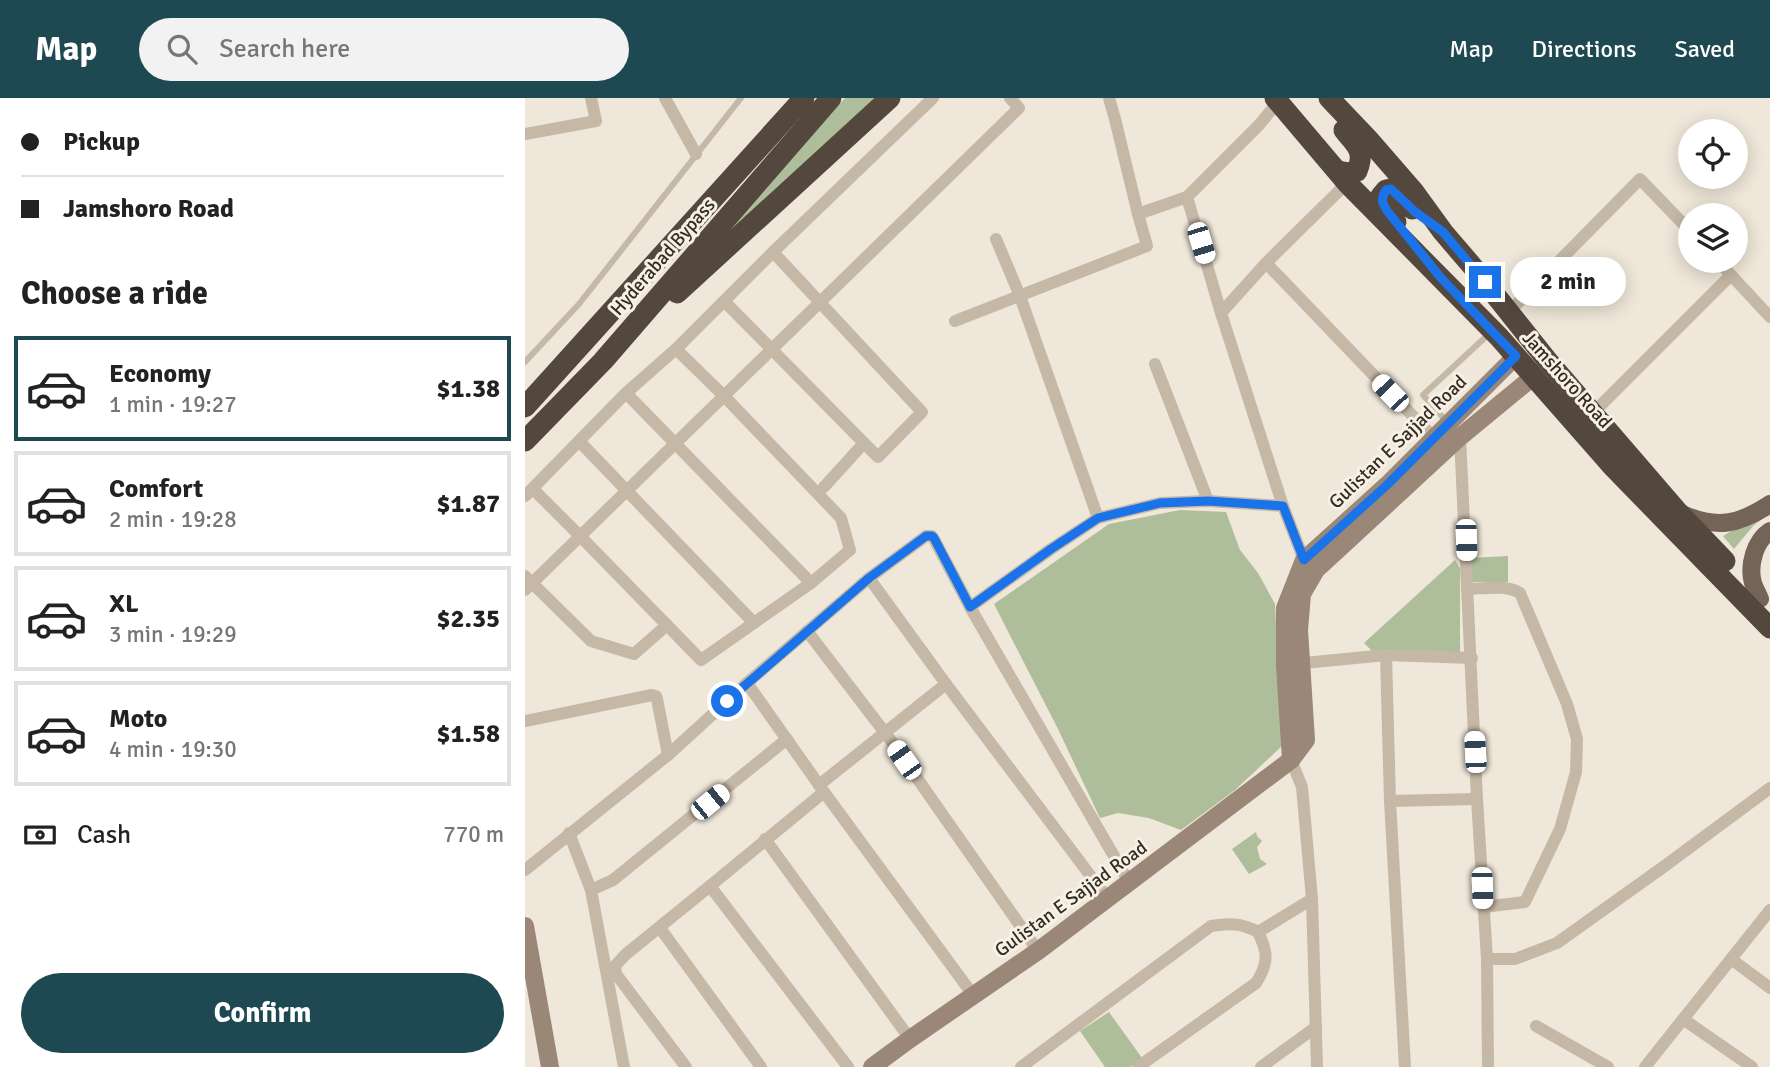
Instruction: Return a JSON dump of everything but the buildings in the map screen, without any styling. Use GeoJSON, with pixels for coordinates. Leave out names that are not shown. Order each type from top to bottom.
{"type":"FeatureCollection","features":[{"type":"Feature","properties":{"kind":"highway","name":"Hyderabad Bypass"},"geometry":{"type":"LineString","coordinates":[[525,407],[804,98]]}},
{"type":"Feature","properties":{"kind":"highway","name":"Hyderabad Bypass"},"geometry":{"type":"LineString","coordinates":[[525,441],[603,361],[831,98]]}},
{"type":"Feature","properties":{"kind":"highway"},"geometry":{"type":"LineString","coordinates":[[603,361],[890,98]]}},
{"type":"Feature","properties":{"kind":"highway"},"geometry":{"type":"LineString","coordinates":[[1319,98],[1360,149],[1362,161],[1357,171],[1342,177]]}},
{"type":"Feature","properties":{"kind":"highway","name":"Jamshoro Road"},"geometry":{"type":"LineString","coordinates":[[1329,98],[1414,192],[1547,360],[1678,512],[1765,604]]}},
{"type":"Feature","properties":{"kind":"highway","name":"Jamshoro Road"},"geometry":{"type":"LineString","coordinates":[[1277,100],[1342,177],[1516,356],[1614,468],[1770,628]]}},
{"type":"Feature","properties":{"kind":"highway"},"geometry":{"type":"LineString","coordinates":[[1441,278],[1382,204],[1381,197],[1386,190],[1391,189],[1414,211],[1443,232]]}},
{"type":"Feature","properties":{"kind":"main road"},"geometry":{"type":"LineString","coordinates":[[1678,512],[1699,521],[1720,524],[1738,521],[1770,504]]}},
{"type":"Feature","properties":{"kind":"main road"},"geometry":{"type":"LineString","coordinates":[[1765,604],[1753,582],[1751,568],[1754,552],[1764,535],[1770,531]]}},
{"type":"Feature","properties":{"kind":"street"},"geometry":{"type":"LineString","coordinates":[[525,134],[596,121],[591,98]]}},
{"type":"Feature","properties":{"kind":"street"},"geometry":{"type":"LineString","coordinates":[[665,98],[696,155]]}},
{"type":"Feature","properties":{"kind":"street"},"geometry":{"type":"LineString","coordinates":[[676,348],[841,518],[850,550],[811,583],[701,660],[580,536],[529,493],[626,393],[676,348],[933,98]]}},
{"type":"Feature","properties":{"kind":"street"},"geometry":{"type":"LineString","coordinates":[[667,625],[634,654],[591,641],[527,583],[580,536],[1019,108],[1010,98]]}},
{"type":"Feature","properties":{"kind":"street"},"geometry":{"type":"LineString","coordinates":[[955,321],[1147,246],[1109,98]]}},
{"type":"Feature","properties":{"kind":"street"},"geometry":{"type":"LineString","coordinates":[[1138,214],[1187,197],[1259,125],[1277,100]]}},
{"type":"Feature","properties":{"kind":"street"},"geometry":{"type":"LineString","coordinates":[[1221,313],[1342,177]]}},
{"type":"Feature","properties":{"kind":"street"},"geometry":{"type":"LineString","coordinates":[[1509,312],[1640,179],[1678,218]]}},
{"type":"Feature","properties":{"kind":"street"},"geometry":{"type":"LineString","coordinates":[[1187,197],[1283,506],[1304,560]]}},
{"type":"Feature","properties":{"kind":"street"},"geometry":{"type":"LineString","coordinates":[[996,239],[1020,296],[1098,518]]}},
{"type":"Feature","properties":{"kind":"street"},"geometry":{"type":"LineString","coordinates":[[724,301],[878,457],[922,412],[773,253]]}},
{"type":"Feature","properties":{"kind":"street"},"geometry":{"type":"LineString","coordinates":[[1266,263],[1434,438]]}},
{"type":"Feature","properties":{"kind":"street"},"geometry":{"type":"LineString","coordinates":[[1593,413],[1731,275],[1770,317]]}},
{"type":"Feature","properties":{"kind":"street","name":"Gulistan E Sajjad Road"},"geometry":{"type":"LineString","coordinates":[[872,1067],[1038,951],[1291,760],[1293,664],[1301,594],[1316,570],[1455,430],[1516,356]]}},
{"type":"Feature","properties":{"kind":"street"},"geometry":{"type":"LineString","coordinates":[[1155,364],[1208,501]]}},
{"type":"Feature","properties":{"kind":"street","name":"Gulistan E Sajjad Road"},"geometry":{"type":"LineString","coordinates":[[1293,664],[1285,608],[1304,560],[1387,485],[1434,438],[1455,430],[1534,376]]}},
{"type":"Feature","properties":{"kind":"street"},"geometry":{"type":"LineString","coordinates":[[626,393],[811,583]]}},
{"type":"Feature","properties":{"kind":"street"},"geometry":{"type":"LineString","coordinates":[[1455,430],[1466,540],[1487,959],[1488,1067]]}},
{"type":"Feature","properties":{"kind":"street"},"geometry":{"type":"LineString","coordinates":[[579,441],[754,623]]}},
{"type":"Feature","properties":{"kind":"street"},"geometry":{"type":"LineString","coordinates":[[824,487],[864,443]]}},
{"type":"Feature","properties":{"kind":"street"},"geometry":{"type":"LineString","coordinates":[[970,607],[1098,518],[1160,503],[1208,501],[1283,506]]}},
{"type":"Feature","properties":{"kind":"street"},"geometry":{"type":"LineString","coordinates":[[525,870],[668,755],[869,578],[926,536],[932,536],[1129,883]]}},
{"type":"Feature","properties":{"kind":"street"},"geometry":{"type":"LineString","coordinates":[[869,578],[1108,899]]}},
{"type":"Feature","properties":{"kind":"street"},"geometry":{"type":"LineString","coordinates":[[1467,589],[1514,589],[1520,593],[1567,704],[1577,739],[1576,772],[1560,830],[1525,902],[1483,907]]}},
{"type":"Feature","properties":{"kind":"street"},"geometry":{"type":"LineString","coordinates":[[807,631],[884,732],[1038,951]]}},
{"type":"Feature","properties":{"kind":"street"},"geometry":{"type":"LineString","coordinates":[[1293,664],[1386,655],[1472,658]]}},
{"type":"Feature","properties":{"kind":"street"},"geometry":{"type":"LineString","coordinates":[[1386,655],[1390,801],[1405,1067]]}},
{"type":"Feature","properties":{"kind":"street"},"geometry":{"type":"LineString","coordinates":[[747,683],[973,995]]}},
{"type":"Feature","properties":{"kind":"street"},"geometry":{"type":"LineString","coordinates":[[686,1067],[616,974],[615,966],[765,839],[884,732],[946,684]]}},
{"type":"Feature","properties":{"kind":"street"},"geometry":{"type":"LineString","coordinates":[[525,721],[652,695],[657,699],[668,755]]}},
{"type":"Feature","properties":{"kind":"street"},"geometry":{"type":"LineString","coordinates":[[591,890],[613,880],[787,739]]}},
{"type":"Feature","properties":{"kind":"street"},"geometry":{"type":"LineString","coordinates":[[1291,760],[1302,787],[1312,899],[1317,1067]]}},
{"type":"Feature","properties":{"kind":"street"},"geometry":{"type":"LineString","coordinates":[[1487,959],[1515,959],[1557,943],[1770,788]]}},
{"type":"Feature","properties":{"kind":"street"},"geometry":{"type":"LineString","coordinates":[[1390,801],[1477,799]]}},
{"type":"Feature","properties":{"kind":"street"},"geometry":{"type":"LineString","coordinates":[[569,834],[591,890],[624,1067]]}},
{"type":"Feature","properties":{"kind":"street"},"geometry":{"type":"LineString","coordinates":[[765,839],[910,1039]]}},
{"type":"Feature","properties":{"kind":"street"},"geometry":{"type":"LineString","coordinates":[[710,886],[848,1067]]}},
{"type":"Feature","properties":{"kind":"street"},"geometry":{"type":"LineString","coordinates":[[1258,932],[1312,899]]}},
{"type":"Feature","properties":{"kind":"street"},"geometry":{"type":"LineString","coordinates":[[1645,1067],[1770,910]]}},
{"type":"Feature","properties":{"kind":"street"},"geometry":{"type":"LineString","coordinates":[[1021,1067],[1211,926],[1237,924],[1258,932],[1264,944],[1266,960],[1264,972],[1256,982],[1138,1067]]}},
{"type":"Feature","properties":{"kind":"street"},"geometry":{"type":"LineString","coordinates":[[525,926],[550,1067]]}},
{"type":"Feature","properties":{"kind":"street"},"geometry":{"type":"LineString","coordinates":[[660,928],[761,1067]]}},
{"type":"Feature","properties":{"kind":"street"},"geometry":{"type":"LineString","coordinates":[[1731,959],[1770,988]]}},
{"type":"Feature","properties":{"kind":"street"},"geometry":{"type":"LineString","coordinates":[[1683,1019],[1752,1067]]}},
{"type":"Feature","properties":{"kind":"street"},"geometry":{"type":"LineString","coordinates":[[1536,1026],[1608,1067]]}},
{"type":"Feature","properties":{"kind":"street"},"geometry":{"type":"LineString","coordinates":[[1261,1067],[1316,1027]]}},
{"type":"Feature","properties":{"kind":"lane"},"geometry":{"type":"LineString","coordinates":[[525,362],[579,304],[741,98]]}},
{"type":"Feature","properties":{"kind":"lane"},"geometry":{"type":"LineString","coordinates":[[1455,430],[1423,394],[1492,331]]}},
{"type":"Feature","properties":{"kind":"green space"},"geometry":{"type":"Polygon","coordinates":[[[845,98],[880,98],[723,237],[845,98]]]}},
{"type":"Feature","properties":{"kind":"green space"},"geometry":{"type":"Polygon","coordinates":[[[1770,507],[1770,513],[1754,525],[1734,549],[1723,536],[1770,507]]]}},
{"type":"Feature","properties":{"kind":"green space"},"geometry":{"type":"Polygon","coordinates":[[[1180,510],[1226,512],[1240,550],[1258,573],[1275,604],[1282,746],[1235,790],[1181,830],[1149,818],[1118,813],[1100,818],[994,604],[1109,524],[1180,510]]]}},
{"type":"Feature","properties":{"kind":"green space"},"geometry":{"type":"Polygon","coordinates":[[[1508,556],[1508,582],[1468,582],[1471,558],[1508,556]]]}},
{"type":"Feature","properties":{"kind":"green space"},"geometry":{"type":"Polygon","coordinates":[[[1455,560],[1460,568],[1460,656],[1373,652],[1364,643],[1455,560]]]}},
{"type":"Feature","properties":{"kind":"green space"},"geometry":{"type":"Polygon","coordinates":[[[1256,832],[1262,841],[1257,847],[1260,859],[1267,864],[1249,874],[1232,849],[1256,832]]]}},
{"type":"Feature","properties":{"kind":"green space"},"geometry":{"type":"Polygon","coordinates":[[[1109,1012],[1142,1058],[1130,1067],[1105,1067],[1080,1031],[1109,1012]]]}},
{"type":"Feature","properties":{"kind":"route"},"geometry":{"type":"LineString","coordinates":[[727,701],[869,578],[926,536],[934,538],[970,607],[1098,518],[1160,503],[1208,501],[1283,506],[1304,560],[1387,485],[1516,356],[1441,278],[1388,212],[1381,197],[1386,190],[1391,189],[1398,194],[1414,211],[1443,232],[1485,282]]}}]}
